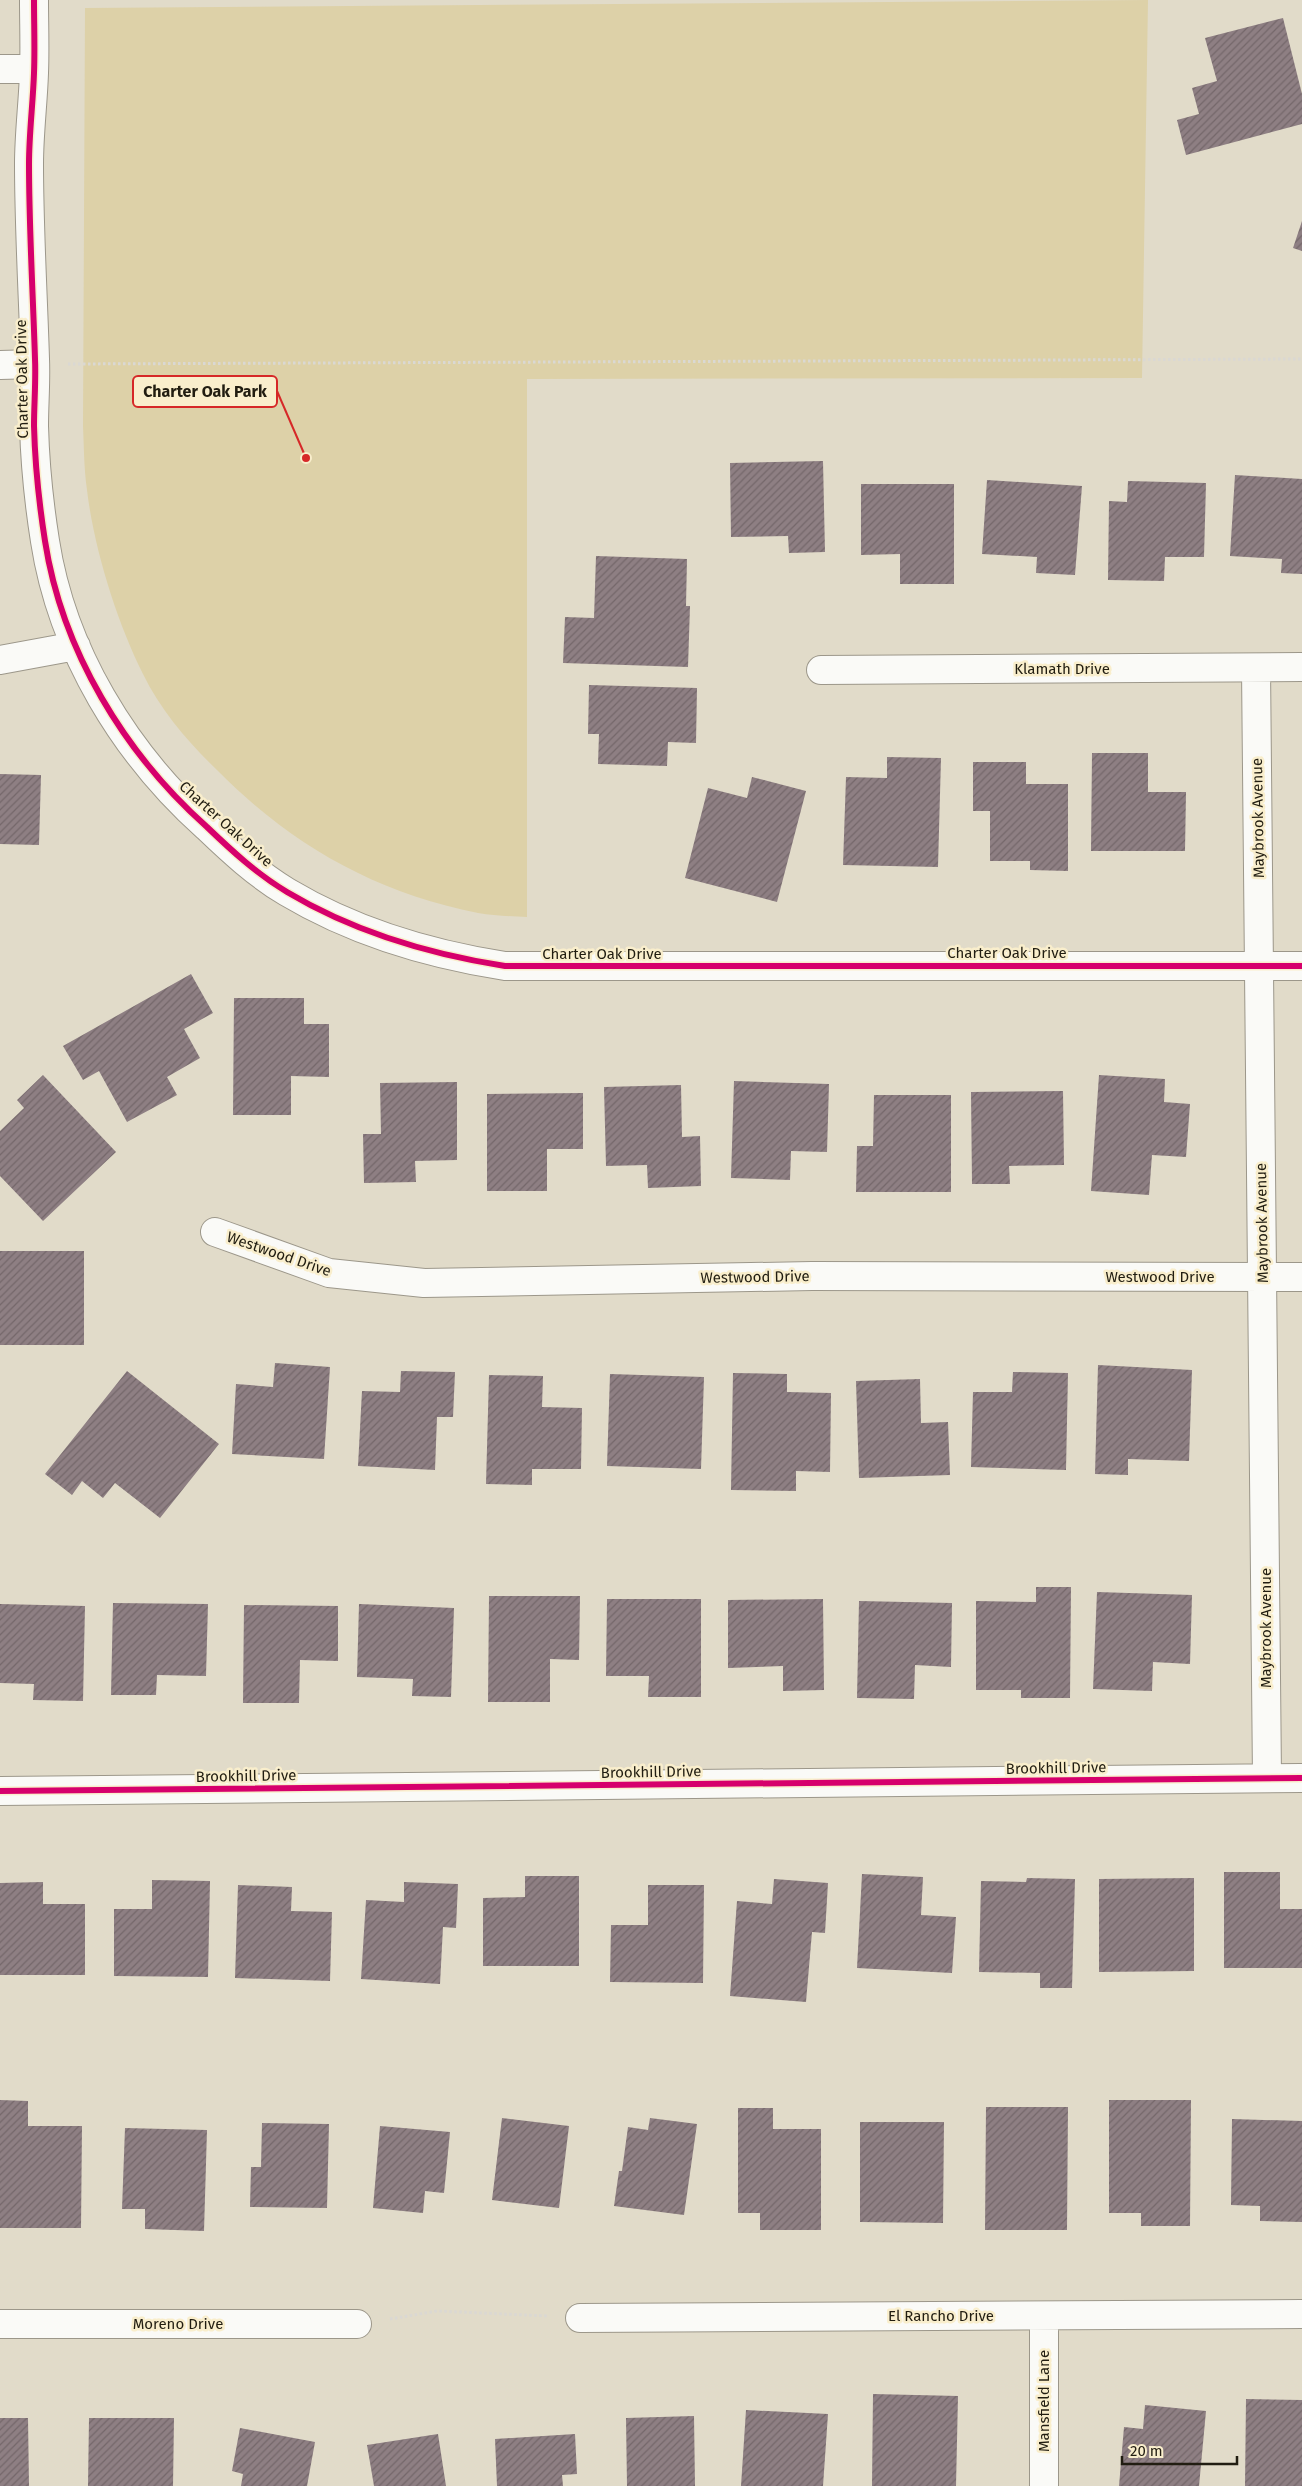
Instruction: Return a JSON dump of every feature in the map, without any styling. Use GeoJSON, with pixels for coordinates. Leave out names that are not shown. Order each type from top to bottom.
{"type":"FeatureCollection","features":[{"type":"Feature","properties":{"kind":"street","name":"Charter Oak Drive"},"geometry":{"type":"LineString","coordinates":[[34,0],[34,69],[29,162],[35,364],[34,429],[46,544],[57,593],[76,646],[118,726],[152,770],[186,809],[245,863],[286,891],[332,916],[403,944],[453,958],[505,966],[1302,966]]}},
{"type":"Feature","properties":{"kind":"street"},"geometry":{"type":"LineString","coordinates":[[0,69],[34,69]]}},
{"type":"Feature","properties":{"kind":"street"},"geometry":{"type":"LineString","coordinates":[[0,364],[35,364]]}},
{"type":"Feature","properties":{"kind":"street"},"geometry":{"type":"LineString","coordinates":[[0,660],[76,646]]}},
{"type":"Feature","properties":{"kind":"street","name":"Klamath Drive"},"geometry":{"type":"LineString","coordinates":[[821,670],[1302,667]]}},
{"type":"Feature","properties":{"kind":"street","name":"Maybrook Avenue"},"geometry":{"type":"LineString","coordinates":[[1256,668],[1267,1778]]}},
{"type":"Feature","properties":{"kind":"street","name":"Westwood Drive"},"geometry":{"type":"LineString","coordinates":[[215,1232],[329,1273],[424,1283],[812,1276],[1302,1277]]}},
{"type":"Feature","properties":{"kind":"street","name":"Brookhill Drive"},"geometry":{"type":"LineString","coordinates":[[0,1791],[1302,1778]]}},
{"type":"Feature","properties":{"kind":"street","name":"El Rancho Drive"},"geometry":{"type":"LineString","coordinates":[[580,2318],[1302,2314]]}},
{"type":"Feature","properties":{"kind":"street","name":"Mansfield Lane"},"geometry":{"type":"LineString","coordinates":[[1044,2316],[1044,2486]]}},
{"type":"Feature","properties":{"kind":"street","name":"Moreno Drive"},"geometry":{"type":"LineString","coordinates":[[0,2324],[357,2324]]}},
{"type":"Feature","properties":{"kind":"path"},"geometry":{"type":"LineString","coordinates":[[35,364],[1302,360]]}},
{"type":"Feature","properties":{"kind":"path"},"geometry":{"type":"LineString","coordinates":[[357,2324],[437,2311],[580,2318]]}},
{"type":"Feature","properties":{"kind":"shaded area"},"geometry":{"type":"Polygon","coordinates":[[[1148,0],[1142,378],[527,379],[527,917],[484,914],[440,904],[369,878],[336,862],[274,821],[245,797],[196,748],[158,701],[133,654],[108,585],[90,513],[86,482],[83,426],[85,8],[1148,0]]]}},
{"type":"Feature","properties":{"kind":"building"},"geometry":{"type":"Polygon","coordinates":[[[1283,18],[1302,94],[1302,124],[1186,155],[1177,120],[1199,114],[1192,88],[1217,81],[1205,38],[1283,18]]]}},
{"type":"Feature","properties":{"kind":"building"},"geometry":{"type":"Polygon","coordinates":[[[1302,221],[1302,251],[1293,248],[1302,221]]]}},
{"type":"Feature","properties":{"kind":"building"},"geometry":{"type":"Polygon","coordinates":[[[823,461],[825,552],[789,553],[788,536],[731,537],[730,463],[823,461]]]}},
{"type":"Feature","properties":{"kind":"building"},"geometry":{"type":"Polygon","coordinates":[[[1235,475],[1302,479],[1302,574],[1281,573],[1282,559],[1230,556],[1235,475]]]}},
{"type":"Feature","properties":{"kind":"building"},"geometry":{"type":"Polygon","coordinates":[[[987,480],[1082,486],[1075,575],[1036,573],[1037,557],[982,554],[987,480]]]}},
{"type":"Feature","properties":{"kind":"building"},"geometry":{"type":"Polygon","coordinates":[[[1128,481],[1206,483],[1204,557],[1165,557],[1164,581],[1108,580],[1109,501],[1127,502],[1128,481]]]}},
{"type":"Feature","properties":{"kind":"building"},"geometry":{"type":"Polygon","coordinates":[[[861,484],[954,484],[954,584],[900,584],[900,554],[861,555],[861,484]]]}},
{"type":"Feature","properties":{"kind":"building"},"geometry":{"type":"Polygon","coordinates":[[[596,556],[687,559],[686,606],[690,606],[688,667],[563,663],[565,617],[594,618],[596,556]]]}},
{"type":"Feature","properties":{"kind":"building"},"geometry":{"type":"Polygon","coordinates":[[[589,685],[697,688],[696,743],[668,742],[667,766],[598,764],[599,734],[588,734],[589,685]]]}},
{"type":"Feature","properties":{"kind":"building"},"geometry":{"type":"Polygon","coordinates":[[[1092,753],[1148,753],[1148,792],[1186,792],[1185,851],[1091,851],[1092,753]]]}},
{"type":"Feature","properties":{"kind":"building"},"geometry":{"type":"Polygon","coordinates":[[[887,757],[941,758],[938,867],[843,865],[846,777],[887,778],[887,757]]]}},
{"type":"Feature","properties":{"kind":"building"},"geometry":{"type":"Polygon","coordinates":[[[973,762],[1026,762],[1026,784],[1068,784],[1068,871],[1030,870],[1030,861],[990,861],[990,811],[973,811],[973,762]]]}},
{"type":"Feature","properties":{"kind":"building"},"geometry":{"type":"Polygon","coordinates":[[[0,774],[41,775],[39,845],[0,844],[0,774]]]}},
{"type":"Feature","properties":{"kind":"building"},"geometry":{"type":"Polygon","coordinates":[[[752,777],[806,791],[777,902],[685,878],[708,788],[747,798],[752,777]]]}},
{"type":"Feature","properties":{"kind":"building"},"geometry":{"type":"Polygon","coordinates":[[[191,974],[213,1013],[184,1029],[200,1058],[167,1077],[177,1095],[127,1122],[99,1071],[83,1080],[63,1046],[191,974]]]}},
{"type":"Feature","properties":{"kind":"building"},"geometry":{"type":"Polygon","coordinates":[[[234,998],[304,998],[304,1024],[329,1024],[329,1077],[291,1076],[291,1115],[233,1115],[234,998]]]}},
{"type":"Feature","properties":{"kind":"building"},"geometry":{"type":"Polygon","coordinates":[[[43,1075],[116,1152],[43,1221],[0,1176],[0,1131],[24,1108],[17,1100],[43,1075]]]}},
{"type":"Feature","properties":{"kind":"building"},"geometry":{"type":"Polygon","coordinates":[[[1099,1075],[1165,1079],[1164,1102],[1190,1104],[1186,1157],[1152,1155],[1149,1195],[1091,1191],[1099,1075]]]}},
{"type":"Feature","properties":{"kind":"building"},"geometry":{"type":"Polygon","coordinates":[[[734,1081],[829,1084],[827,1152],[791,1151],[790,1180],[731,1178],[734,1081]]]}},
{"type":"Feature","properties":{"kind":"building"},"geometry":{"type":"Polygon","coordinates":[[[457,1082],[457,1160],[415,1161],[416,1182],[364,1183],[363,1134],[381,1134],[380,1083],[457,1082]]]}},
{"type":"Feature","properties":{"kind":"building"},"geometry":{"type":"Polygon","coordinates":[[[681,1085],[682,1137],[700,1136],[701,1186],[648,1188],[647,1165],[606,1166],[604,1087],[681,1085]]]}},
{"type":"Feature","properties":{"kind":"building"},"geometry":{"type":"Polygon","coordinates":[[[1063,1091],[1064,1165],[1009,1166],[1010,1184],[972,1184],[971,1092],[1063,1091]]]}},
{"type":"Feature","properties":{"kind":"building"},"geometry":{"type":"Polygon","coordinates":[[[583,1093],[583,1149],[547,1149],[547,1191],[487,1191],[487,1094],[583,1093]]]}},
{"type":"Feature","properties":{"kind":"building"},"geometry":{"type":"Polygon","coordinates":[[[874,1095],[951,1095],[951,1192],[856,1192],[857,1146],[873,1146],[874,1095]]]}},
{"type":"Feature","properties":{"kind":"building"},"geometry":{"type":"Polygon","coordinates":[[[0,1251],[84,1251],[84,1345],[0,1345],[0,1251]]]}},
{"type":"Feature","properties":{"kind":"building"},"geometry":{"type":"Polygon","coordinates":[[[275,1363],[330,1367],[324,1459],[232,1454],[236,1384],[273,1387],[275,1363]]]}},
{"type":"Feature","properties":{"kind":"building"},"geometry":{"type":"Polygon","coordinates":[[[1098,1365],[1192,1370],[1189,1461],[1128,1459],[1128,1475],[1095,1474],[1098,1365]]]}},
{"type":"Feature","properties":{"kind":"building"},"geometry":{"type":"Polygon","coordinates":[[[127,1371],[219,1444],[160,1518],[115,1483],[103,1498],[82,1481],[72,1495],[45,1474],[127,1371]]]}},
{"type":"Feature","properties":{"kind":"building"},"geometry":{"type":"Polygon","coordinates":[[[401,1371],[455,1372],[453,1417],[437,1417],[435,1470],[358,1466],[362,1391],[400,1392],[401,1371]]]}},
{"type":"Feature","properties":{"kind":"building"},"geometry":{"type":"Polygon","coordinates":[[[1013,1372],[1068,1373],[1066,1470],[971,1467],[973,1392],[1012,1392],[1013,1372]]]}},
{"type":"Feature","properties":{"kind":"building"},"geometry":{"type":"Polygon","coordinates":[[[733,1373],[787,1374],[787,1392],[831,1393],[830,1472],[796,1471],[796,1491],[731,1490],[733,1373]]]}},
{"type":"Feature","properties":{"kind":"building"},"geometry":{"type":"Polygon","coordinates":[[[610,1374],[704,1377],[701,1469],[607,1466],[610,1374]]]}},
{"type":"Feature","properties":{"kind":"building"},"geometry":{"type":"Polygon","coordinates":[[[489,1375],[543,1376],[542,1407],[582,1408],[581,1469],[532,1469],[532,1485],[486,1484],[489,1375]]]}},
{"type":"Feature","properties":{"kind":"building"},"geometry":{"type":"Polygon","coordinates":[[[920,1379],[921,1423],[948,1422],[950,1475],[859,1478],[856,1381],[920,1379]]]}},
{"type":"Feature","properties":{"kind":"building"},"geometry":{"type":"Polygon","coordinates":[[[1036,1587],[1071,1587],[1070,1698],[1021,1698],[1021,1690],[976,1690],[976,1601],[1036,1602],[1036,1587]]]}},
{"type":"Feature","properties":{"kind":"building"},"geometry":{"type":"Polygon","coordinates":[[[1097,1592],[1192,1595],[1190,1664],[1153,1662],[1152,1691],[1093,1689],[1097,1592]]]}},
{"type":"Feature","properties":{"kind":"building"},"geometry":{"type":"Polygon","coordinates":[[[489,1596],[580,1596],[579,1660],[550,1659],[550,1702],[488,1702],[489,1596]]]}},
{"type":"Feature","properties":{"kind":"building"},"geometry":{"type":"Polygon","coordinates":[[[607,1599],[701,1599],[701,1697],[648,1697],[649,1676],[606,1676],[607,1599]]]}},
{"type":"Feature","properties":{"kind":"building"},"geometry":{"type":"Polygon","coordinates":[[[823,1599],[824,1690],[783,1691],[783,1666],[728,1668],[728,1600],[823,1599]]]}},
{"type":"Feature","properties":{"kind":"building"},"geometry":{"type":"Polygon","coordinates":[[[859,1601],[952,1603],[951,1667],[915,1665],[914,1699],[857,1698],[859,1601]]]}},
{"type":"Feature","properties":{"kind":"building"},"geometry":{"type":"Polygon","coordinates":[[[113,1603],[208,1604],[206,1676],[157,1675],[156,1695],[111,1695],[113,1603]]]}},
{"type":"Feature","properties":{"kind":"building"},"geometry":{"type":"Polygon","coordinates":[[[0,1604],[85,1606],[83,1701],[33,1700],[34,1684],[0,1683],[0,1604]]]}},
{"type":"Feature","properties":{"kind":"building"},"geometry":{"type":"Polygon","coordinates":[[[359,1604],[454,1608],[451,1697],[412,1696],[413,1679],[357,1677],[359,1604]]]}},
{"type":"Feature","properties":{"kind":"building"},"geometry":{"type":"Polygon","coordinates":[[[244,1605],[338,1606],[338,1661],[300,1660],[299,1703],[243,1703],[244,1605]]]}},
{"type":"Feature","properties":{"kind":"building"},"geometry":{"type":"Polygon","coordinates":[[[1224,1872],[1280,1872],[1280,1909],[1302,1909],[1302,1968],[1224,1968],[1224,1872]]]}},
{"type":"Feature","properties":{"kind":"building"},"geometry":{"type":"Polygon","coordinates":[[[862,1874],[923,1877],[921,1915],[956,1917],[952,1973],[857,1968],[862,1874]]]}},
{"type":"Feature","properties":{"kind":"building"},"geometry":{"type":"Polygon","coordinates":[[[525,1876],[579,1876],[579,1966],[483,1966],[483,1898],[525,1897],[525,1876]]]}},
{"type":"Feature","properties":{"kind":"building"},"geometry":{"type":"Polygon","coordinates":[[[1027,1878],[1075,1879],[1072,1988],[1040,1988],[1040,1973],[979,1972],[981,1881],[1026,1882],[1027,1878]]]}},
{"type":"Feature","properties":{"kind":"building"},"geometry":{"type":"Polygon","coordinates":[[[1194,1878],[1194,1971],[1099,1972],[1099,1879],[1194,1878]]]}},
{"type":"Feature","properties":{"kind":"building"},"geometry":{"type":"Polygon","coordinates":[[[774,1879],[828,1883],[825,1933],[812,1932],[806,2002],[730,1996],[737,1901],[772,1904],[774,1879]]]}},
{"type":"Feature","properties":{"kind":"building"},"geometry":{"type":"Polygon","coordinates":[[[152,1880],[210,1881],[208,1977],[114,1976],[114,1909],[152,1909],[152,1880]]]}},
{"type":"Feature","properties":{"kind":"building"},"geometry":{"type":"Polygon","coordinates":[[[43,1882],[43,1904],[85,1904],[85,1975],[0,1975],[0,1883],[43,1882]]]}},
{"type":"Feature","properties":{"kind":"building"},"geometry":{"type":"Polygon","coordinates":[[[404,1882],[458,1884],[456,1928],[443,1927],[440,1984],[361,1979],[366,1900],[404,1902],[404,1882]]]}},
{"type":"Feature","properties":{"kind":"building"},"geometry":{"type":"Polygon","coordinates":[[[238,1885],[292,1887],[291,1911],[332,1912],[330,1981],[235,1978],[238,1885]]]}},
{"type":"Feature","properties":{"kind":"building"},"geometry":{"type":"Polygon","coordinates":[[[648,1885],[704,1885],[703,1983],[610,1982],[611,1925],[648,1925],[648,1885]]]}},
{"type":"Feature","properties":{"kind":"building"},"geometry":{"type":"Polygon","coordinates":[[[0,2100],[28,2101],[28,2126],[82,2126],[81,2228],[0,2228],[0,2100]]]}},
{"type":"Feature","properties":{"kind":"building"},"geometry":{"type":"Polygon","coordinates":[[[1109,2100],[1191,2100],[1190,2226],[1141,2226],[1141,2213],[1109,2213],[1109,2100]]]}},
{"type":"Feature","properties":{"kind":"building"},"geometry":{"type":"Polygon","coordinates":[[[986,2107],[1068,2107],[1067,2230],[985,2230],[986,2107]]]}},
{"type":"Feature","properties":{"kind":"building"},"geometry":{"type":"Polygon","coordinates":[[[738,2108],[773,2108],[773,2129],[821,2129],[821,2230],[760,2230],[760,2213],[738,2213],[738,2108]]]}},
{"type":"Feature","properties":{"kind":"building"},"geometry":{"type":"Polygon","coordinates":[[[502,2118],[569,2126],[559,2208],[492,2200],[502,2118]]]}},
{"type":"Feature","properties":{"kind":"building"},"geometry":{"type":"Polygon","coordinates":[[[650,2118],[697,2124],[684,2215],[614,2206],[619,2171],[622,2171],[628,2127],[648,2130],[650,2118]]]}},
{"type":"Feature","properties":{"kind":"building"},"geometry":{"type":"Polygon","coordinates":[[[1232,2119],[1302,2121],[1302,2222],[1260,2221],[1260,2206],[1231,2205],[1232,2119]]]}},
{"type":"Feature","properties":{"kind":"building"},"geometry":{"type":"Polygon","coordinates":[[[860,2122],[944,2122],[943,2223],[860,2222],[860,2122]]]}},
{"type":"Feature","properties":{"kind":"building"},"geometry":{"type":"Polygon","coordinates":[[[262,2123],[329,2124],[327,2208],[250,2207],[251,2167],[261,2167],[262,2123]]]}},
{"type":"Feature","properties":{"kind":"building"},"geometry":{"type":"Polygon","coordinates":[[[380,2126],[450,2132],[444,2193],[425,2191],[423,2213],[373,2208],[380,2126]]]}},
{"type":"Feature","properties":{"kind":"building"},"geometry":{"type":"Polygon","coordinates":[[[125,2128],[207,2130],[204,2231],[145,2229],[145,2209],[122,2209],[125,2128]]]}},
{"type":"Feature","properties":{"kind":"building"},"geometry":{"type":"Polygon","coordinates":[[[873,2394],[958,2396],[956,2486],[872,2486],[873,2394]]]}},
{"type":"Feature","properties":{"kind":"building"},"geometry":{"type":"Polygon","coordinates":[[[1246,2399],[1302,2400],[1302,2486],[1245,2486],[1246,2399]]]}},
{"type":"Feature","properties":{"kind":"building"},"geometry":{"type":"Polygon","coordinates":[[[1145,2405],[1206,2411],[1199,2486],[1119,2486],[1124,2427],[1143,2429],[1145,2405]]]}},
{"type":"Feature","properties":{"kind":"building"},"geometry":{"type":"Polygon","coordinates":[[[746,2410],[828,2414],[823,2486],[741,2486],[746,2410]]]}},
{"type":"Feature","properties":{"kind":"building"},"geometry":{"type":"Polygon","coordinates":[[[694,2416],[695,2486],[627,2486],[626,2418],[694,2416]]]}},
{"type":"Feature","properties":{"kind":"building"},"geometry":{"type":"Polygon","coordinates":[[[0,2418],[28,2418],[29,2486],[0,2486],[0,2418]]]}},
{"type":"Feature","properties":{"kind":"building"},"geometry":{"type":"Polygon","coordinates":[[[89,2418],[174,2418],[173,2486],[88,2486],[89,2418]]]}},
{"type":"Feature","properties":{"kind":"building"},"geometry":{"type":"Polygon","coordinates":[[[240,2428],[315,2442],[307,2486],[241,2486],[243,2474],[232,2471],[240,2428]]]}},
{"type":"Feature","properties":{"kind":"building"},"geometry":{"type":"Polygon","coordinates":[[[438,2434],[446,2486],[374,2486],[367,2445],[438,2434]]]}},
{"type":"Feature","properties":{"kind":"building"},"geometry":{"type":"Polygon","coordinates":[[[575,2434],[577,2474],[562,2475],[563,2486],[497,2486],[495,2439],[575,2434]]]}},
{"type":"Feature","properties":{"kind":"cycle path"},"geometry":{"type":"LineString","coordinates":[[34,0],[34,64],[29,164],[35,367],[34,426],[41,512],[53,582],[66,622],[82,661],[124,733],[149,767],[177,798],[255,870],[287,892],[312,906],[365,930],[420,948],[505,966],[1302,966]]}},
{"type":"Feature","properties":{"kind":"cycle path"},"geometry":{"type":"LineString","coordinates":[[0,1791],[1302,1778]]}},
{"type":"Feature","properties":{"kind":"place","name":"Charter Oak Park"},"geometry":{"type":"Point","coordinates":[306,458]}}]}
